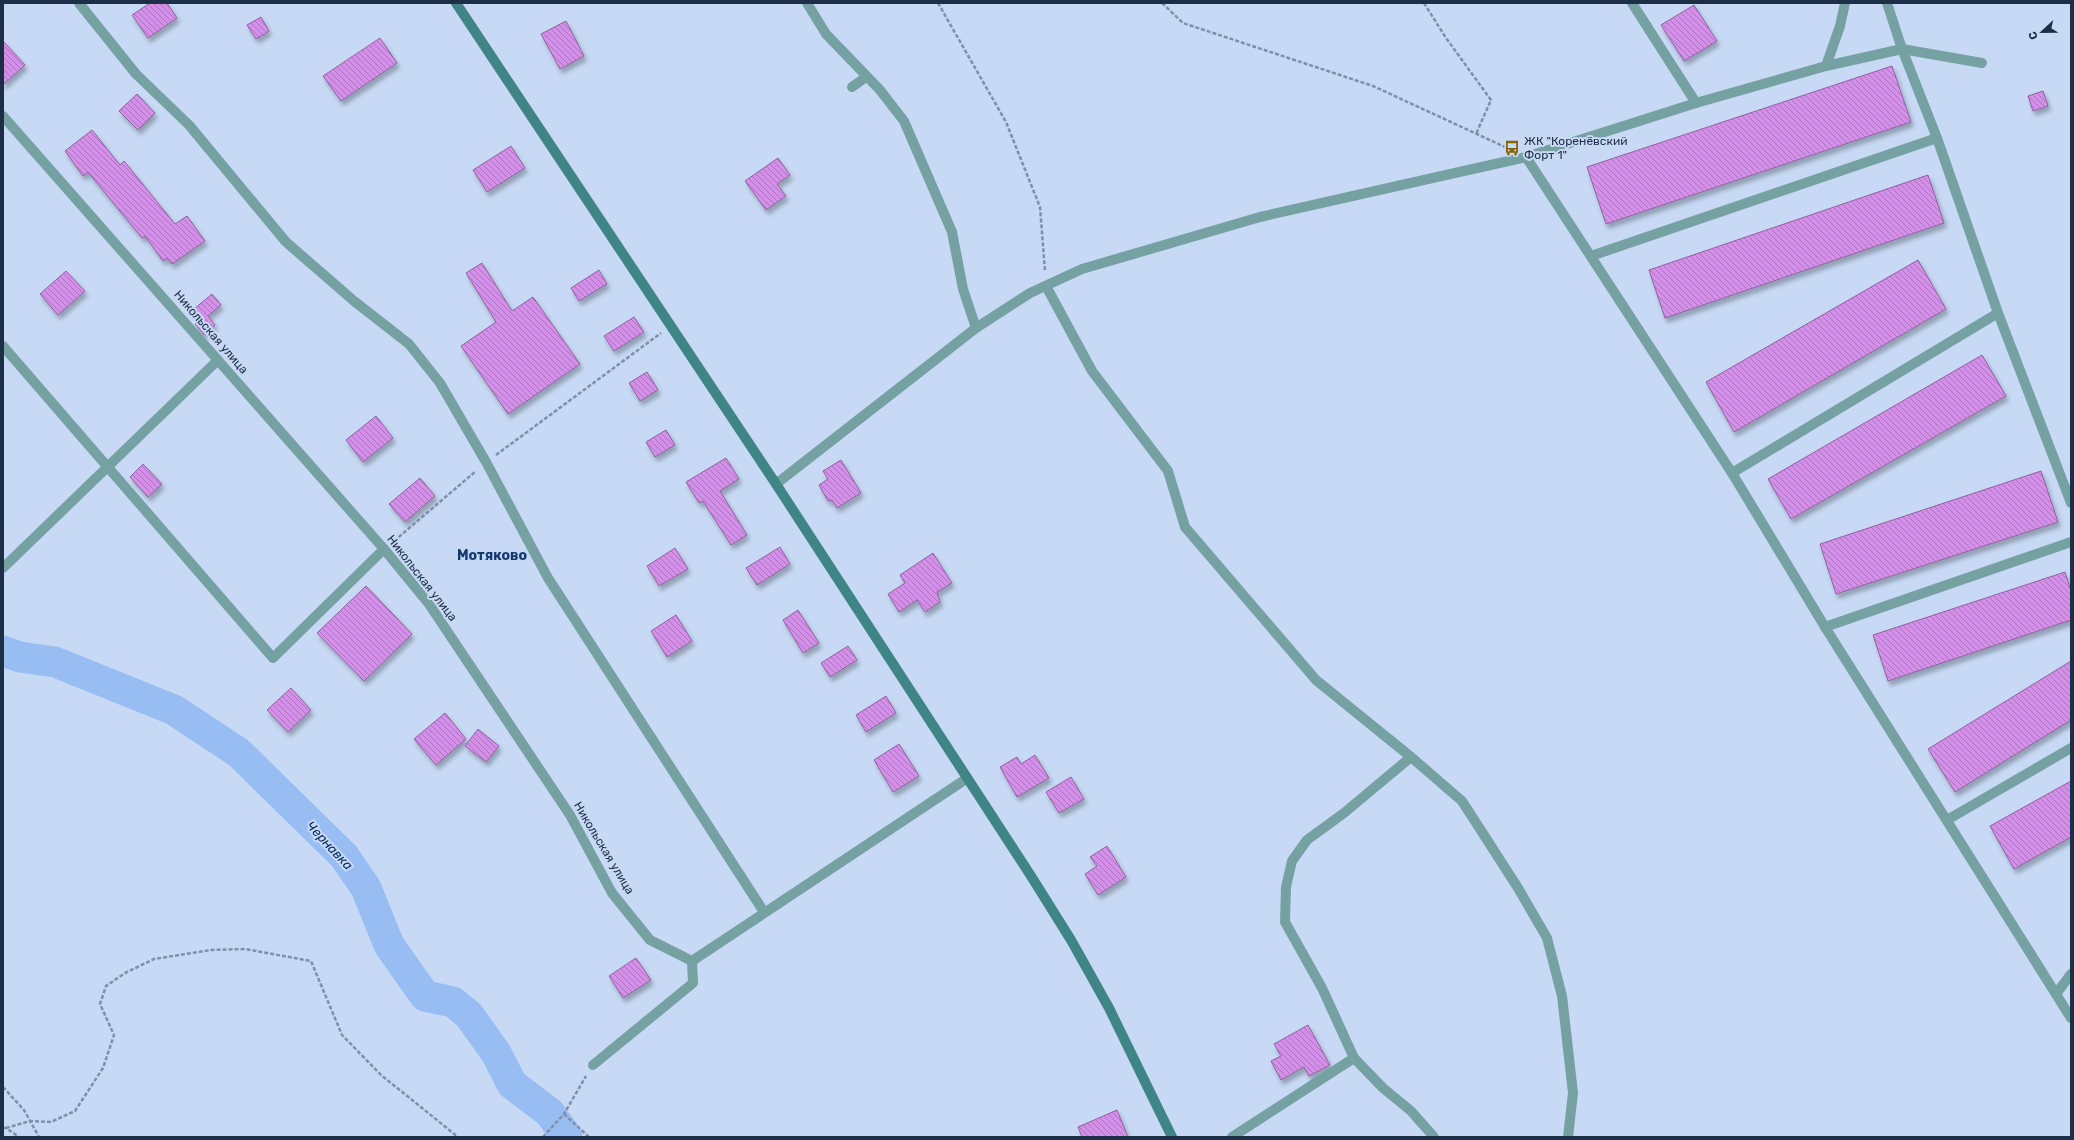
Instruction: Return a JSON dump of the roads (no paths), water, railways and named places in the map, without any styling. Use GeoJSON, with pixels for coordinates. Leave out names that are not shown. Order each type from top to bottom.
{"type":"FeatureCollection","features":[{"type":"Feature","properties":{"kind":"main road"},"geometry":{"type":"LineString","coordinates":[[456,3],[776,484],[1071,940],[1108,1008],[1172,1137]]}},
{"type":"Feature","properties":{"kind":"street"},"geometry":{"type":"LineString","coordinates":[[80,3],[136,74],[189,125],[286,242],[354,301],[409,344],[440,383],[486,462],[548,578],[764,912]]}},
{"type":"Feature","properties":{"kind":"street"},"geometry":{"type":"LineString","coordinates":[[807,3],[826,34],[880,90],[904,121],[932,182],[952,232],[963,289],[976,328]]}},
{"type":"Feature","properties":{"kind":"street"},"geometry":{"type":"LineString","coordinates":[[1632,3],[1696,103]]}},
{"type":"Feature","properties":{"kind":"street"},"geometry":{"type":"LineString","coordinates":[[1826,66],[1840,26],[1845,3]]}},
{"type":"Feature","properties":{"kind":"street"},"geometry":{"type":"LineString","coordinates":[[1887,3],[1902,49],[1937,138],[1998,313],[2071,504]]}},
{"type":"Feature","properties":{"kind":"street"},"geometry":{"type":"LineString","coordinates":[[776,484],[976,328],[1030,293],[1082,269],[1260,217],[1526,157],[1696,103],[1826,66],[1902,49],[1982,63]]}},
{"type":"Feature","properties":{"kind":"street"},"geometry":{"type":"LineString","coordinates":[[852,87],[866,77]]}},
{"type":"Feature","properties":{"kind":"street","name":"Никольская улица"},"geometry":{"type":"LineString","coordinates":[[3,116],[384,549],[429,604],[566,809],[612,893],[650,940],[692,961]]}},
{"type":"Feature","properties":{"kind":"street"},"geometry":{"type":"LineString","coordinates":[[1591,256],[1937,138]]}},
{"type":"Feature","properties":{"kind":"street"},"geometry":{"type":"LineString","coordinates":[[1526,157],[1732,473],[1825,627],[2071,1018]]}},
{"type":"Feature","properties":{"kind":"street"},"geometry":{"type":"LineString","coordinates":[[1046,286],[1092,371],[1168,471],[1185,528],[1316,680],[1411,757],[1462,801],[1518,888],[1547,938],[1562,996],[1572,1086],[1568,1137]]}},
{"type":"Feature","properties":{"kind":"street"},"geometry":{"type":"LineString","coordinates":[[1732,473],[1998,313]]}},
{"type":"Feature","properties":{"kind":"street"},"geometry":{"type":"LineString","coordinates":[[3,346],[273,658],[384,549]]}},
{"type":"Feature","properties":{"kind":"street"},"geometry":{"type":"LineString","coordinates":[[3,568],[218,360]]}},
{"type":"Feature","properties":{"kind":"street"},"geometry":{"type":"LineString","coordinates":[[1825,627],[2071,542]]}},
{"type":"Feature","properties":{"kind":"street"},"geometry":{"type":"LineString","coordinates":[[1946,820],[2071,748]]}},
{"type":"Feature","properties":{"kind":"street"},"geometry":{"type":"LineString","coordinates":[[1411,757],[1344,813],[1307,840],[1292,860],[1286,887],[1285,922],[1322,988],[1354,1058],[1383,1088],[1411,1111],[1434,1137]]}},
{"type":"Feature","properties":{"kind":"street"},"geometry":{"type":"LineString","coordinates":[[593,1065],[693,983],[692,961],[966,779]]}},
{"type":"Feature","properties":{"kind":"street"},"geometry":{"type":"LineString","coordinates":[[2056,994],[2071,974]]}},
{"type":"Feature","properties":{"kind":"street"},"geometry":{"type":"LineString","coordinates":[[1232,1137],[1354,1058]]}},
{"type":"Feature","properties":{"kind":"waterway","name":"Чернавка"},"geometry":{"type":"LineString","coordinates":[[3,651],[20,657],[55,662],[174,710],[239,753],[344,856],[366,888],[389,945],[425,996],[453,1002],[469,1015],[496,1053],[512,1084],[550,1113],[567,1137]]}},
{"type":"Feature","properties":{"kind":"place","name":"ЖК \"Коренёвский Форт 1\""},"geometry":{"type":"Point","coordinates":[1512,148]}},
{"type":"Feature","properties":{"kind":"district","name":"Мотяково"},"geometry":{"type":"Point","coordinates":[492,555]}}]}
